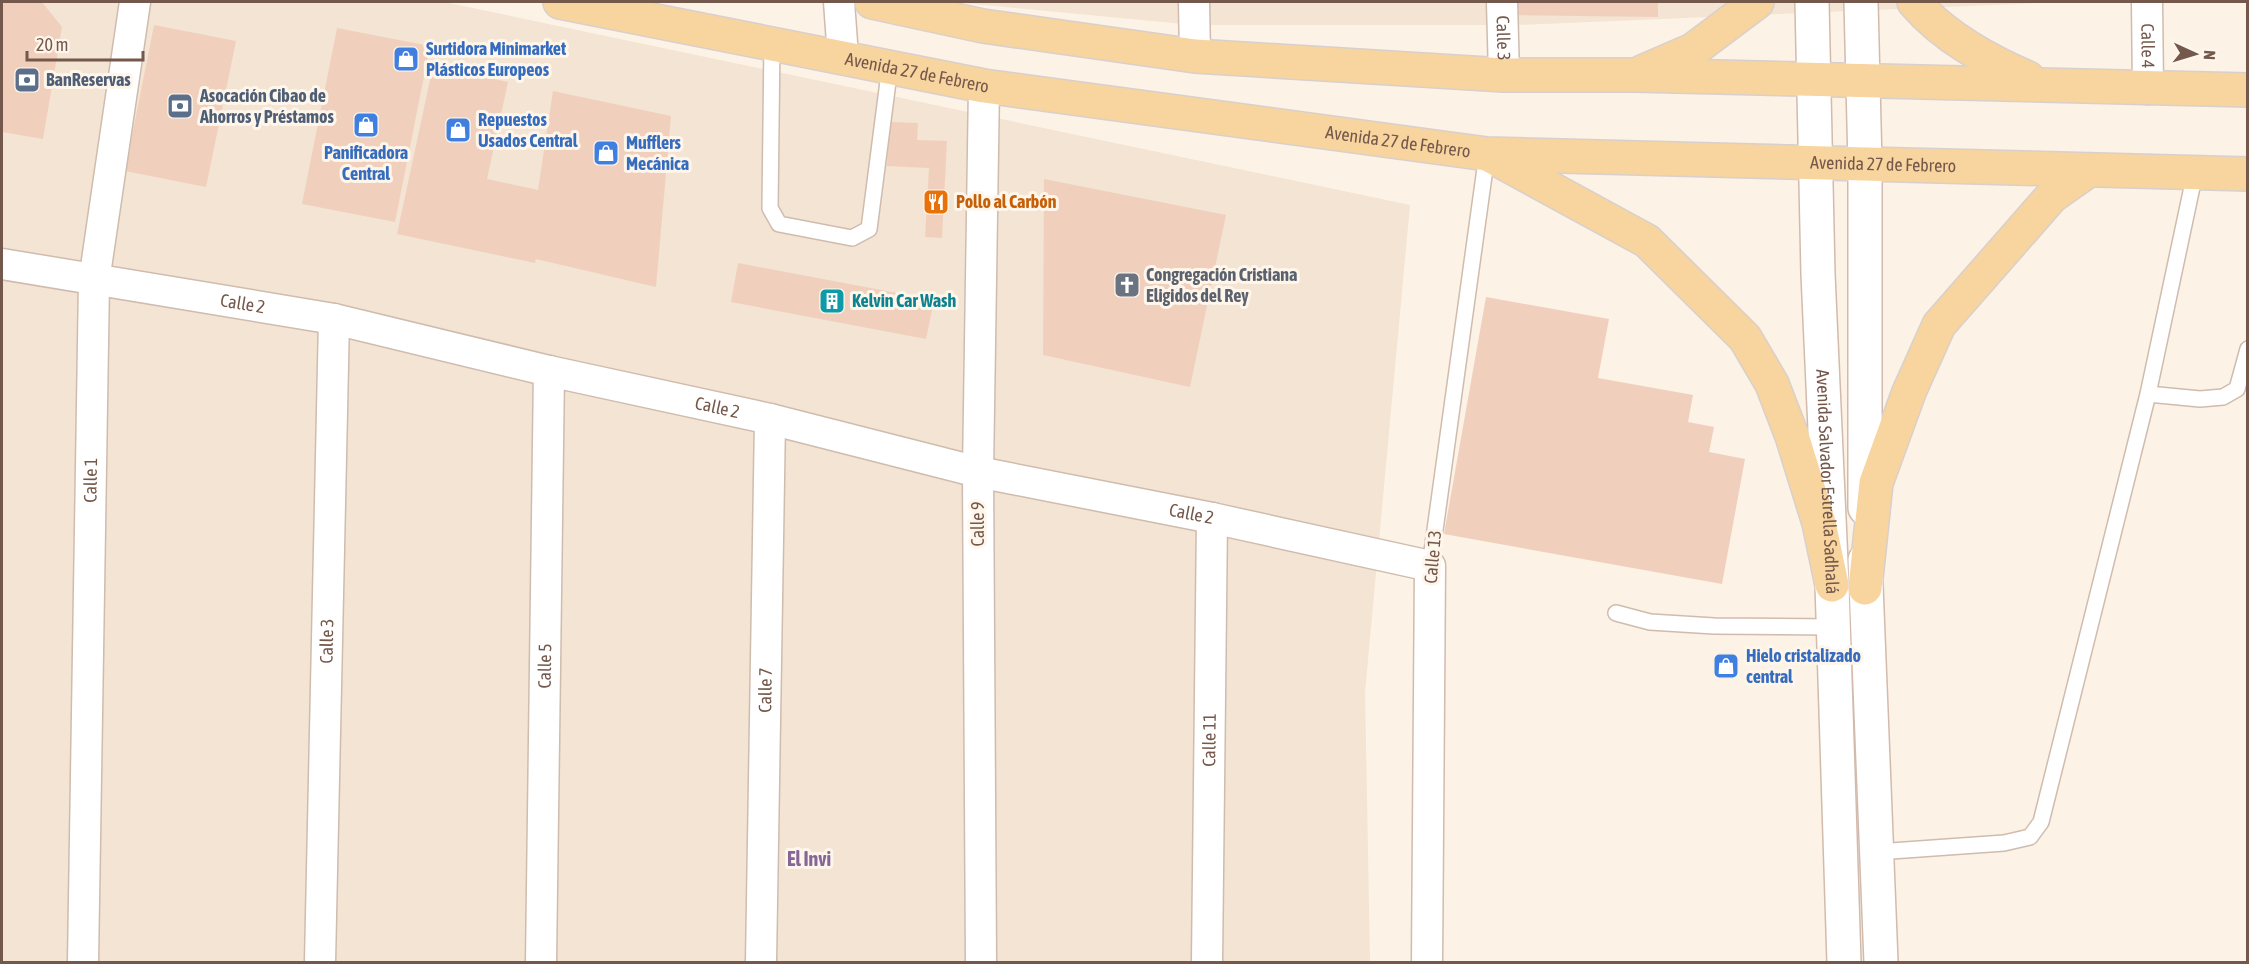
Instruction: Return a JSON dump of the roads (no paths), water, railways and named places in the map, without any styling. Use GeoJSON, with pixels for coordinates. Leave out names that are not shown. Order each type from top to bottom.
{"type":"FeatureCollection","features":[{"type":"Feature","properties":{"kind":"main road","name":"Avenida 27 de Febrero"},"geometry":{"type":"LineString","coordinates":[[560,2],[843,56],[984,86],[1486,154],[2247,174]]}},
{"type":"Feature","properties":{"kind":"main road"},"geometry":{"type":"LineString","coordinates":[[872,2],[983,26],[1196,56],[1504,75],[1635,75],[2247,90]]}},
{"type":"Feature","properties":{"kind":"main road"},"geometry":{"type":"LineString","coordinates":[[1635,75],[1693,50],[1757,2]]}},
{"type":"Feature","properties":{"kind":"main road","name":"Avenida Salvador Estrella Sadhalá"},"geometry":{"type":"LineString","coordinates":[[1812,2],[1815,163],[1834,627],[1844,963]]}},
{"type":"Feature","properties":{"kind":"main road","name":"Avenida Salvador Estrella Sadhalá"},"geometry":{"type":"LineString","coordinates":[[1861,2],[1865,165],[1865,588],[1881,963]]}},
{"type":"Feature","properties":{"kind":"main road"},"geometry":{"type":"LineString","coordinates":[[1914,2],[1954,38],[1995,64],[2041,84]]}},
{"type":"Feature","properties":{"kind":"main road"},"geometry":{"type":"LineString","coordinates":[[1486,154],[1647,241],[1745,338],[1772,384],[1792,436],[1819,523],[1832,585]]}},
{"type":"Feature","properties":{"kind":"main road"},"geometry":{"type":"LineString","coordinates":[[1865,588],[1876,483],[1909,392],[1939,325],[2052,196],[2089,170]]}},
{"type":"Feature","properties":{"kind":"street","name":"Calle 1"},"geometry":{"type":"LineString","coordinates":[[83,963],[94,280],[135,2]]}},
{"type":"Feature","properties":{"kind":"street"},"geometry":{"type":"LineString","coordinates":[[838,2],[843,56]]}},
{"type":"Feature","properties":{"kind":"street"},"geometry":{"type":"LineString","coordinates":[[1194,2],[1196,56]]}},
{"type":"Feature","properties":{"kind":"street","name":"Calle 3"},"geometry":{"type":"LineString","coordinates":[[1503,2],[1504,75]]}},
{"type":"Feature","properties":{"kind":"street","name":"Calle 4"},"geometry":{"type":"LineString","coordinates":[[2147,2],[2148,89]]}},
{"type":"Feature","properties":{"kind":"street","name":"Calle 9"},"geometry":{"type":"LineString","coordinates":[[981,963],[978,472],[984,86]]}},
{"type":"Feature","properties":{"kind":"street","name":"Calle 2"},"geometry":{"type":"LineString","coordinates":[[2,264],[334,319],[770,419],[978,472],[1212,518],[1430,566]]}},
{"type":"Feature","properties":{"kind":"street","name":"Calle 3"},"geometry":{"type":"LineString","coordinates":[[320,963],[334,319]]}},
{"type":"Feature","properties":{"kind":"street","name":"Calle 5"},"geometry":{"type":"LineString","coordinates":[[541,963],[549,370]]}},
{"type":"Feature","properties":{"kind":"street","name":"Calle 7"},"geometry":{"type":"LineString","coordinates":[[761,963],[770,419]]}},
{"type":"Feature","properties":{"kind":"street","name":"Calle 11"},"geometry":{"type":"LineString","coordinates":[[1207,963],[1212,518]]}},
{"type":"Feature","properties":{"kind":"street","name":"Calle 13"},"geometry":{"type":"LineString","coordinates":[[1426,963],[1430,566]]}},
{"type":"Feature","properties":{"kind":"lane"},"geometry":{"type":"LineString","coordinates":[[772,42],[771,208],[779,224],[852,238],[869,229],[890,66]]}},
{"type":"Feature","properties":{"kind":"lane","name":"Calle 13"},"geometry":{"type":"LineString","coordinates":[[1430,566],[1486,154]]}},
{"type":"Feature","properties":{"kind":"lane"},"geometry":{"type":"LineString","coordinates":[[1877,852],[2004,843],[2030,837],[2041,822],[2148,394],[2195,173]]}},
{"type":"Feature","properties":{"kind":"lane"},"geometry":{"type":"LineString","coordinates":[[2148,394],[2200,399],[2223,397],[2237,388],[2247,349]]}},
{"type":"Feature","properties":{"kind":"lane"},"geometry":{"type":"LineString","coordinates":[[1616,613],[1650,622],[1714,626],[1834,627]]}},
{"type":"Feature","properties":{"kind":"place","name":"Surtidora Minimarket Plásticos Europeos"},"geometry":{"type":"Point","coordinates":[406,59]}},
{"type":"Feature","properties":{"kind":"place","name":"BanReservas"},"geometry":{"type":"Point","coordinates":[27,80]}},
{"type":"Feature","properties":{"kind":"place","name":"Asocación Cibao de Ahorros y Préstamos"},"geometry":{"type":"Point","coordinates":[180,106]}},
{"type":"Feature","properties":{"kind":"place","name":"Panificadora Central"},"geometry":{"type":"Point","coordinates":[366,125]}},
{"type":"Feature","properties":{"kind":"place","name":"Repuestos Usados Central"},"geometry":{"type":"Point","coordinates":[458,130]}},
{"type":"Feature","properties":{"kind":"place","name":"Mufflers Mecánica"},"geometry":{"type":"Point","coordinates":[606,153]}},
{"type":"Feature","properties":{"kind":"place","name":"Pollo al Carbón"},"geometry":{"type":"Point","coordinates":[936,202]}},
{"type":"Feature","properties":{"kind":"place","name":"Congregación Cristiana Eligidos del Rey"},"geometry":{"type":"Point","coordinates":[1127,285]}},
{"type":"Feature","properties":{"kind":"place","name":"Kelvin Car Wash"},"geometry":{"type":"Point","coordinates":[832,301]}},
{"type":"Feature","properties":{"kind":"place","name":"Hielo cristalizado central"},"geometry":{"type":"Point","coordinates":[1726,666]}},
{"type":"Feature","properties":{"kind":"district","name":"El Invi"},"geometry":{"type":"Point","coordinates":[809,859]}}]}
